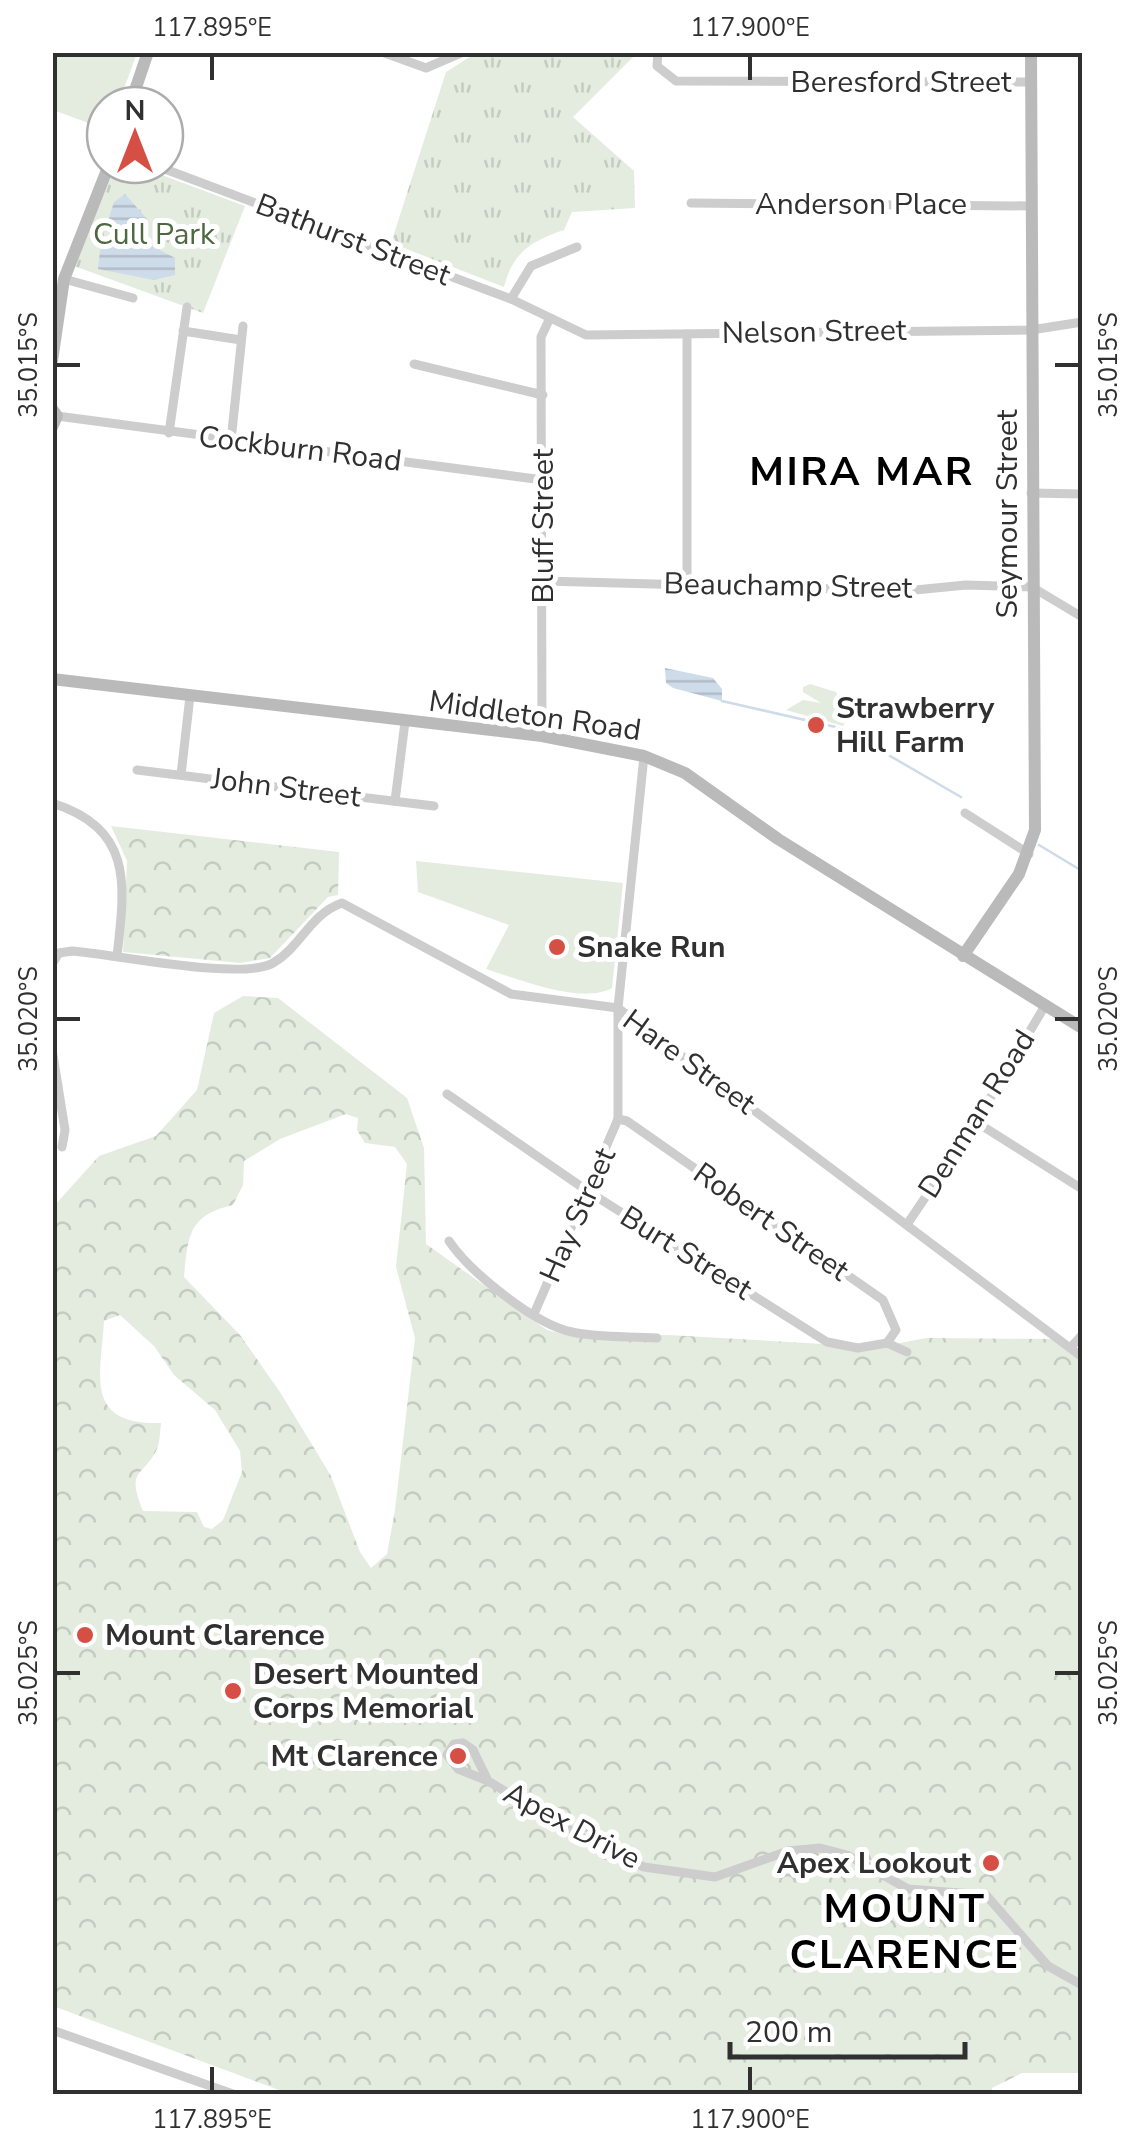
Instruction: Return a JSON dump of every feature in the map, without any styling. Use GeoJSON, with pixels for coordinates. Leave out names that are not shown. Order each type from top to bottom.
{"type":"FeatureCollection","features":[{"type":"Feature","properties":{"kind":"main road"},"geometry":{"type":"LineString","coordinates":[[137,85],[148,52]]}},
{"type":"Feature","properties":{"kind":"main road","name":"Seymour Street"},"geometry":{"type":"LineString","coordinates":[[964,956],[1029,854],[1035,830],[1032,52]]}},
{"type":"Feature","properties":{"kind":"main road"},"geometry":{"type":"LineString","coordinates":[[52,360],[64,279],[101,185]]}},
{"type":"Feature","properties":{"kind":"main road","name":"Middleton Road"},"geometry":{"type":"LineString","coordinates":[[52,680],[542,736],[644,756],[685,773],[778,839],[1082,1028]]}},
{"type":"Feature","properties":{"kind":"main road","name":"Middleton Road"},"geometry":{"type":"LineString","coordinates":[[52,688],[85,686]]}},
{"type":"Feature","properties":{"kind":"street"},"geometry":{"type":"LineString","coordinates":[[382,52],[426,68],[462,52]]}},
{"type":"Feature","properties":{"kind":"street","name":"Beresford Street"},"geometry":{"type":"LineString","coordinates":[[658,52],[656,66],[676,81],[1032,82]]}},
{"type":"Feature","properties":{"kind":"street","name":"Bathurst Street"},"geometry":{"type":"LineString","coordinates":[[185,177],[512,300],[550,318]]}},
{"type":"Feature","properties":{"kind":"street","name":"Anderson Place"},"geometry":{"type":"LineString","coordinates":[[690,203],[1031,206]]}},
{"type":"Feature","properties":{"kind":"street"},"geometry":{"type":"LineString","coordinates":[[512,300],[531,266],[577,247]]}},
{"type":"Feature","properties":{"kind":"street"},"geometry":{"type":"LineString","coordinates":[[64,279],[133,298]]}},
{"type":"Feature","properties":{"kind":"street"},"geometry":{"type":"LineString","coordinates":[[169,433],[187,308]]}},
{"type":"Feature","properties":{"kind":"street","name":"Nelson Street"},"geometry":{"type":"LineString","coordinates":[[550,318],[586,336],[1031,330],[1082,322]]}},
{"type":"Feature","properties":{"kind":"street","name":"Bluff Street"},"geometry":{"type":"LineString","coordinates":[[542,736],[540,337],[550,318]]}},
{"type":"Feature","properties":{"kind":"street"},"geometry":{"type":"LineString","coordinates":[[231,441],[242,326]]}},
{"type":"Feature","properties":{"kind":"street"},"geometry":{"type":"LineString","coordinates":[[183,332],[241,340]]}},
{"type":"Feature","properties":{"kind":"street"},"geometry":{"type":"LineString","coordinates":[[687,334],[687,585]]}},
{"type":"Feature","properties":{"kind":"street"},"geometry":{"type":"LineString","coordinates":[[414,364],[543,396]]}},
{"type":"Feature","properties":{"kind":"street","name":"Cockburn Road"},"geometry":{"type":"LineString","coordinates":[[54,417],[543,480]]}},
{"type":"Feature","properties":{"kind":"street"},"geometry":{"type":"LineString","coordinates":[[1031,493],[1082,494]]}},
{"type":"Feature","properties":{"kind":"street","name":"Beauchamp Street"},"geometry":{"type":"LineString","coordinates":[[544,581],[905,592],[966,585],[1032,587]]}},
{"type":"Feature","properties":{"kind":"street"},"geometry":{"type":"LineString","coordinates":[[1032,587],[1082,617]]}},
{"type":"Feature","properties":{"kind":"street"},"geometry":{"type":"LineString","coordinates":[[181,775],[190,696]]}},
{"type":"Feature","properties":{"kind":"street"},"geometry":{"type":"LineString","coordinates":[[395,802],[405,722]]}},
{"type":"Feature","properties":{"kind":"street","name":"Hay Street"},"geometry":{"type":"LineString","coordinates":[[534,1314],[618,1119],[618,1008],[644,756]]}},
{"type":"Feature","properties":{"kind":"street","name":"John Street"},"geometry":{"type":"LineString","coordinates":[[138,770],[434,806]]}},
{"type":"Feature","properties":{"kind":"street"},"geometry":{"type":"LineString","coordinates":[[52,803],[82,814],[114,847],[123,886],[117,956],[59,952],[52,964]]}},
{"type":"Feature","properties":{"kind":"street"},"geometry":{"type":"LineString","coordinates":[[965,813],[1029,854]]}},
{"type":"Feature","properties":{"kind":"street","name":"Hare Street"},"geometry":{"type":"LineString","coordinates":[[117,956],[219,968],[265,967],[278,961],[323,909],[342,903],[511,994],[618,1008],[1082,1357]]}},
{"type":"Feature","properties":{"kind":"street","name":"Denman Road"},"geometry":{"type":"LineString","coordinates":[[908,1223],[976,1122],[1046,1004]]}},
{"type":"Feature","properties":{"kind":"street"},"geometry":{"type":"LineString","coordinates":[[52,1049],[65,1130],[62,1147]]}},
{"type":"Feature","properties":{"kind":"street","name":"Burt Street"},"geometry":{"type":"LineString","coordinates":[[447,1094],[589,1192],[827,1342],[858,1348],[886,1343]]}},
{"type":"Feature","properties":{"kind":"street","name":"Robert Street"},"geometry":{"type":"LineString","coordinates":[[618,1119],[628,1121],[883,1300],[896,1330],[886,1343]]}},
{"type":"Feature","properties":{"kind":"street"},"geometry":{"type":"LineString","coordinates":[[976,1122],[1082,1188]]}},
{"type":"Feature","properties":{"kind":"street"},"geometry":{"type":"LineString","coordinates":[[449,1241],[464,1263],[534,1314],[570,1332],[657,1338]]}},
{"type":"Feature","properties":{"kind":"street"},"geometry":{"type":"LineString","coordinates":[[1071,1347],[1082,1335]]}},
{"type":"Feature","properties":{"kind":"street"},"geometry":{"type":"LineString","coordinates":[[886,1343],[907,1352]]}},
{"type":"Feature","properties":{"kind":"street","name":"Apex Drive"},"geometry":{"type":"LineString","coordinates":[[488,1782],[469,1745],[454,1744],[447,1755],[453,1765],[602,1848],[644,1866],[715,1877],[788,1852],[820,1848],[847,1855],[908,1889],[986,1894],[1048,1966],[1082,1984]]}},
{"type":"Feature","properties":{"kind":"street"},"geometry":{"type":"LineString","coordinates":[[52,2030],[233,2094]]}},
{"type":"Feature","properties":{"kind":"green space"},"geometry":{"type":"Polygon","coordinates":[[[52,53],[137,53],[125,85],[85,85],[85,122],[53,110],[52,53]]]}},
{"type":"Feature","properties":{"kind":"green space"},"geometry":{"type":"Polygon","coordinates":[[[476,53],[637,53],[573,117],[634,171],[635,208],[572,212],[564,230],[533,244],[518,256],[504,287],[391,243],[446,72],[476,53]]]}},
{"type":"Feature","properties":{"kind":"green space","name":"Cull Park"},"geometry":{"type":"Polygon","coordinates":[[[185,184],[245,206],[203,313],[74,266],[108,185],[185,184]]]}},
{"type":"Feature","properties":{"kind":"green space"},"geometry":{"type":"Polygon","coordinates":[[[810,684],[836,692],[848,718],[843,726],[786,710],[803,700],[821,703],[803,692],[803,687],[810,684]]]}},
{"type":"Feature","properties":{"kind":"green space"},"geometry":{"type":"Polygon","coordinates":[[[111,826],[339,852],[338,895],[328,897],[270,958],[240,963],[123,952],[127,861],[111,826]]]}},
{"type":"Feature","properties":{"kind":"green space","name":"Snake Run"},"geometry":{"type":"Polygon","coordinates":[[[416,861],[623,883],[612,988],[584,994],[567,992],[486,969],[509,925],[418,892],[416,861]]]}},
{"type":"Feature","properties":{"kind":"green space"},"geometry":{"type":"Polygon","coordinates":[[[243,996],[278,998],[407,1098],[424,1148],[426,1244],[547,1330],[571,1336],[669,1335],[823,1344],[858,1351],[926,1338],[1061,1339],[1082,1357],[1082,2073],[1022,2073],[992,2088],[992,2094],[290,2094],[53,2006],[53,1207],[99,1156],[156,1136],[197,1090],[214,1013],[243,996]],[[346,1114],[280,1139],[244,1161],[243,1185],[233,1205],[207,1215],[194,1229],[184,1277],[240,1335],[280,1392],[331,1476],[360,1552],[371,1568],[387,1554],[415,1338],[396,1267],[407,1164],[395,1147],[365,1143],[357,1130],[358,1118],[346,1114]],[[120,1315],[104,1321],[102,1393],[119,1416],[161,1423],[157,1449],[136,1480],[143,1511],[197,1512],[204,1527],[212,1529],[223,1520],[242,1472],[240,1451],[215,1410],[174,1375],[154,1346],[120,1315]]]}},
{"type":"Feature","properties":{"kind":"water"},"geometry":{"type":"Polygon","coordinates":[[[125,194],[147,219],[134,236],[175,258],[175,275],[154,280],[98,269],[100,250],[125,240],[125,231],[107,224],[114,202],[125,194]]]}},
{"type":"Feature","properties":{"kind":"water"},"geometry":{"type":"Polygon","coordinates":[[[665,668],[713,678],[722,689],[722,701],[673,688],[666,683],[665,668]]]}},
{"type":"Feature","properties":{"kind":"waterway"},"geometry":{"type":"LineString","coordinates":[[722,701],[840,728]]}},
{"type":"Feature","properties":{"kind":"waterway"},"geometry":{"type":"LineString","coordinates":[[852,734],[961,797]]}},
{"type":"Feature","properties":{"kind":"waterway"},"geometry":{"type":"LineString","coordinates":[[1039,845],[1082,871]]}},
{"type":"Feature","properties":{"kind":"place","name":"Strawberry Hill Farm"},"geometry":{"type":"Point","coordinates":[816,725]}},
{"type":"Feature","properties":{"kind":"place","name":"Snake Run"},"geometry":{"type":"Point","coordinates":[557,947]}},
{"type":"Feature","properties":{"kind":"place","name":"Mount Clarence"},"geometry":{"type":"Point","coordinates":[85,1635]}},
{"type":"Feature","properties":{"kind":"place","name":"Desert Mounted Corps Memorial"},"geometry":{"type":"Point","coordinates":[233,1691]}},
{"type":"Feature","properties":{"kind":"place","name":"Mt Clarence"},"geometry":{"type":"Point","coordinates":[458,1756]}},
{"type":"Feature","properties":{"kind":"place","name":"Apex Lookout"},"geometry":{"type":"Point","coordinates":[991,1863]}},
{"type":"Feature","properties":{"kind":"district","name":"MIRA MAR"},"geometry":{"type":"Point","coordinates":[862,472]}},
{"type":"Feature","properties":{"kind":"district","name":"MOUNT CLARENCE"},"geometry":{"type":"Point","coordinates":[905,1932]}}]}
